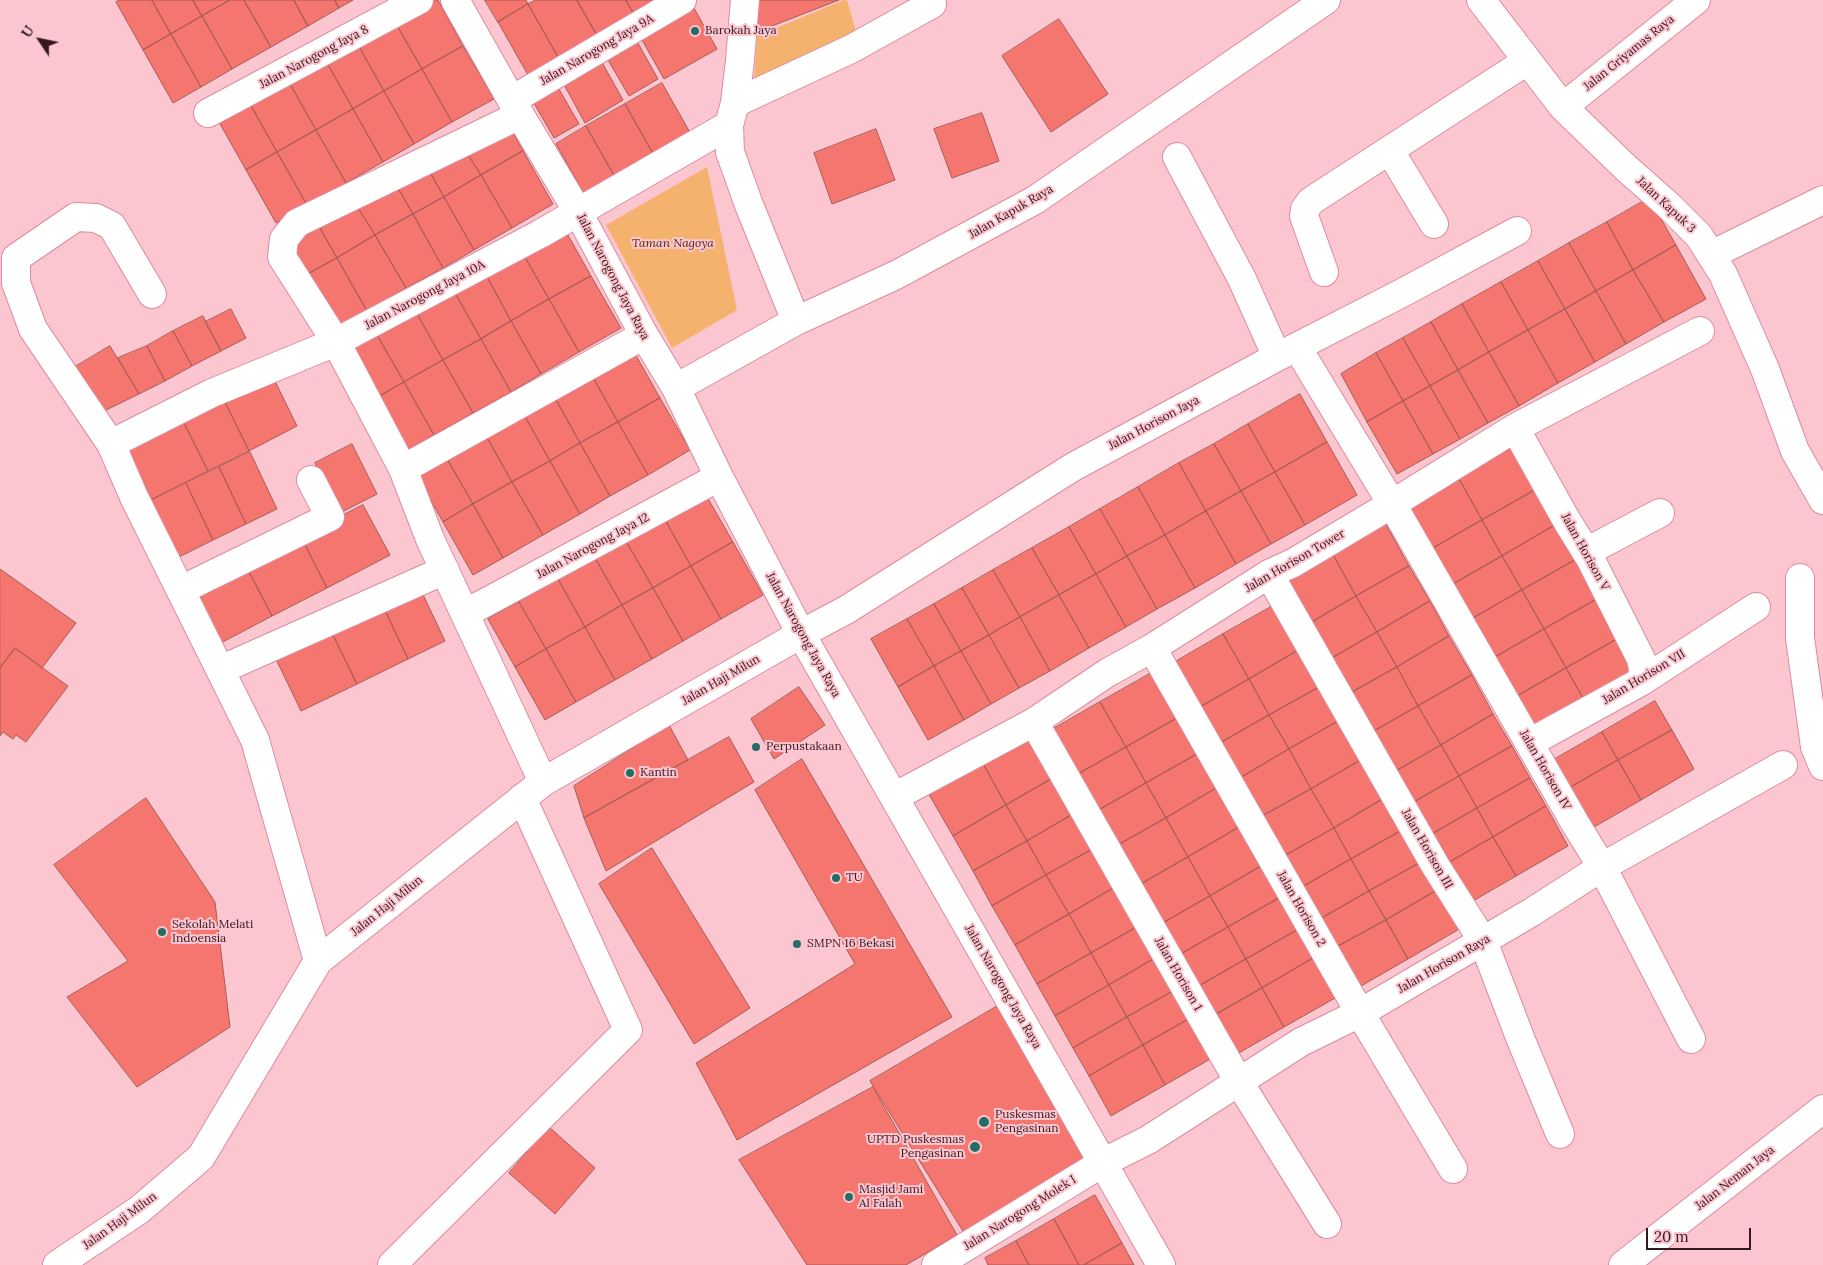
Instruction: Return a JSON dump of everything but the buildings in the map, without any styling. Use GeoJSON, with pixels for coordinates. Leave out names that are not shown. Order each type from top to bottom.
{"type":"FeatureCollection","features":[{"type":"Feature","properties":{"kind":"street","name":"Jalan Narogong Jaya 8"},"geometry":{"type":"LineString","coordinates":[[208,113],[418,0]]}},
{"type":"Feature","properties":{"kind":"street","name":"Jalan Narogong Jaya Raya"},"geometry":{"type":"LineString","coordinates":[[455,0],[578,212],[644,335],[676,388],[719,477],[801,634],[1104,1162],[1161,1265]]}},
{"type":"Feature","properties":{"kind":"street","name":"Jalan Narogong Jaya 9A"},"geometry":{"type":"LineString","coordinates":[[543,782],[430,539],[403,469],[336,342],[282,257],[284,239],[297,223],[516,108],[682,0]]}},
{"type":"Feature","properties":{"kind":"street"},"geometry":{"type":"LineString","coordinates":[[745,0],[740,60],[732,114],[730,152],[752,214],[796,321]]}},
{"type":"Feature","properties":{"kind":"street","name":"Jalan Narogong Jaya 10A"},"geometry":{"type":"LineString","coordinates":[[111,444],[212,393],[336,342],[540,234],[732,114],[932,4],[930,0]]}},
{"type":"Feature","properties":{"kind":"street","name":"Jalan Kapuk Raya"},"geometry":{"type":"LineString","coordinates":[[676,388],[796,321],[896,274],[1035,200],[1326,0]]}},
{"type":"Feature","properties":{"kind":"street","name":"Jalan Kapuk 3"},"geometry":{"type":"LineString","coordinates":[[1481,0],[1563,107],[1624,167],[1668,204],[1699,236],[1723,274],[1765,369],[1795,451],[1823,500]]}},
{"type":"Feature","properties":{"kind":"street","name":"Jalan Griyamas Raya"},"geometry":{"type":"LineString","coordinates":[[1563,107],[1696,0]]}},
{"type":"Feature","properties":{"kind":"street"},"geometry":{"type":"LineString","coordinates":[[1324,272],[1304,216],[1305,209],[1311,201],[1527,61]]}},
{"type":"Feature","properties":{"kind":"street"},"geometry":{"type":"LineString","coordinates":[[1390,151],[1434,224]]}},
{"type":"Feature","properties":{"kind":"street","name":"Jalan Horison IV"},"geometry":{"type":"LineString","coordinates":[[1178,157],[1242,279],[1287,352],[1392,504],[1602,867],[1691,1039]]}},
{"type":"Feature","properties":{"kind":"street"},"geometry":{"type":"LineString","coordinates":[[1711,255],[1823,200]]}},
{"type":"Feature","properties":{"kind":"street"},"geometry":{"type":"LineString","coordinates":[[152,294],[112,226],[96,218],[76,217],[16,258],[16,283],[33,329],[111,444],[134,497],[255,740],[318,961]]}},
{"type":"Feature","properties":{"kind":"street","name":"Jalan Horison Jaya"},"geometry":{"type":"LineString","coordinates":[[801,634],[846,610],[1073,467],[1517,231]]}},
{"type":"Feature","properties":{"kind":"street","name":"Jalan Horison Tower"},"geometry":{"type":"LineString","coordinates":[[894,797],[1034,722],[1107,673],[1152,648],[1269,574],[1392,504],[1515,428],[1700,331]]}},
{"type":"Feature","properties":{"kind":"street"},"geometry":{"type":"LineString","coordinates":[[403,469],[644,335]]}},
{"type":"Feature","properties":{"kind":"street","name":"Jalan Horison V"},"geometry":{"type":"LineString","coordinates":[[1515,428],[1586,552],[1641,659],[1644,669],[1642,681]]}},
{"type":"Feature","properties":{"kind":"street","name":"Jalan Narogong Jaya 12"},"geometry":{"type":"LineString","coordinates":[[466,613],[719,477]]}},
{"type":"Feature","properties":{"kind":"street"},"geometry":{"type":"LineString","coordinates":[[181,590],[330,517],[311,480]]}},
{"type":"Feature","properties":{"kind":"street"},"geometry":{"type":"LineString","coordinates":[[1586,552],[1660,513]]}},
{"type":"Feature","properties":{"kind":"street"},"geometry":{"type":"LineString","coordinates":[[220,670],[445,570]]}},
{"type":"Feature","properties":{"kind":"street","name":"Jalan Horison III"},"geometry":{"type":"LineString","coordinates":[[1269,574],[1436,865],[1483,941],[1560,1134]]}},
{"type":"Feature","properties":{"kind":"street"},"geometry":{"type":"LineString","coordinates":[[1800,578],[1812,634],[1815,747],[1823,766]]}},
{"type":"Feature","properties":{"kind":"street","name":"Jalan Horison VII"},"geometry":{"type":"LineString","coordinates":[[1529,742],[1642,681],[1756,607]]}},
{"type":"Feature","properties":{"kind":"street","name":"Jalan Haji Milun"},"geometry":{"type":"LineString","coordinates":[[56,1265],[139,1210],[201,1157],[318,961],[543,782],[801,634]]}},
{"type":"Feature","properties":{"kind":"street","name":"Jalan Horison 2"},"geometry":{"type":"LineString","coordinates":[[1152,648],[1360,1013],[1453,1169]]}},
{"type":"Feature","properties":{"kind":"street","name":"Jalan Horison 1"},"geometry":{"type":"LineString","coordinates":[[1034,722],[1239,1082],[1327,1224]]}},
{"type":"Feature","properties":{"kind":"street","name":"Jalan Horison Raya"},"geometry":{"type":"LineString","coordinates":[[1104,1162],[1148,1140],[1300,1042],[1360,1013],[1483,941],[1602,867],[1783,765]]}},
{"type":"Feature","properties":{"kind":"street"},"geometry":{"type":"LineString","coordinates":[[392,1265],[628,1030],[522,798]]}},
{"type":"Feature","properties":{"kind":"street","name":"Jalan Neman Jaya"},"geometry":{"type":"LineString","coordinates":[[1623,1265],[1823,1109]]}},
{"type":"Feature","properties":{"kind":"street","name":"Jalan Narogong Molek I"},"geometry":{"type":"LineString","coordinates":[[936,1265],[1104,1162]]}},
{"type":"Feature","properties":{"kind":"green space"},"geometry":{"type":"Polygon","coordinates":[[[847,0],[857,35],[754,85],[757,36],[847,0]]]}},
{"type":"Feature","properties":{"kind":"green space","name":"Taman Nagoya"},"geometry":{"type":"Polygon","coordinates":[[[707,167],[737,310],[672,348],[606,225],[707,167]]]}},
{"type":"Feature","properties":{"kind":"place","name":"Barokah Jaya"},"geometry":{"type":"Point","coordinates":[695,31]}},
{"type":"Feature","properties":{"kind":"place","name":"Perpustakaan"},"geometry":{"type":"Point","coordinates":[756,747]}},
{"type":"Feature","properties":{"kind":"place","name":"Kantin"},"geometry":{"type":"Point","coordinates":[630,773]}},
{"type":"Feature","properties":{"kind":"place","name":"TU"},"geometry":{"type":"Point","coordinates":[836,878]}},
{"type":"Feature","properties":{"kind":"place","name":"Sekolah Melati Indoensia"},"geometry":{"type":"Point","coordinates":[162,932]}},
{"type":"Feature","properties":{"kind":"place","name":"SMPN 16 Bekasi"},"geometry":{"type":"Point","coordinates":[797,944]}},
{"type":"Feature","properties":{"kind":"place","name":"Puskesmas Pengasinan"},"geometry":{"type":"Point","coordinates":[984,1122]}},
{"type":"Feature","properties":{"kind":"place","name":"UPTD Puskesmas Pengasinan"},"geometry":{"type":"Point","coordinates":[975,1147]}},
{"type":"Feature","properties":{"kind":"place","name":"Masjid Jami Al Falah"},"geometry":{"type":"Point","coordinates":[849,1197]}}]}
